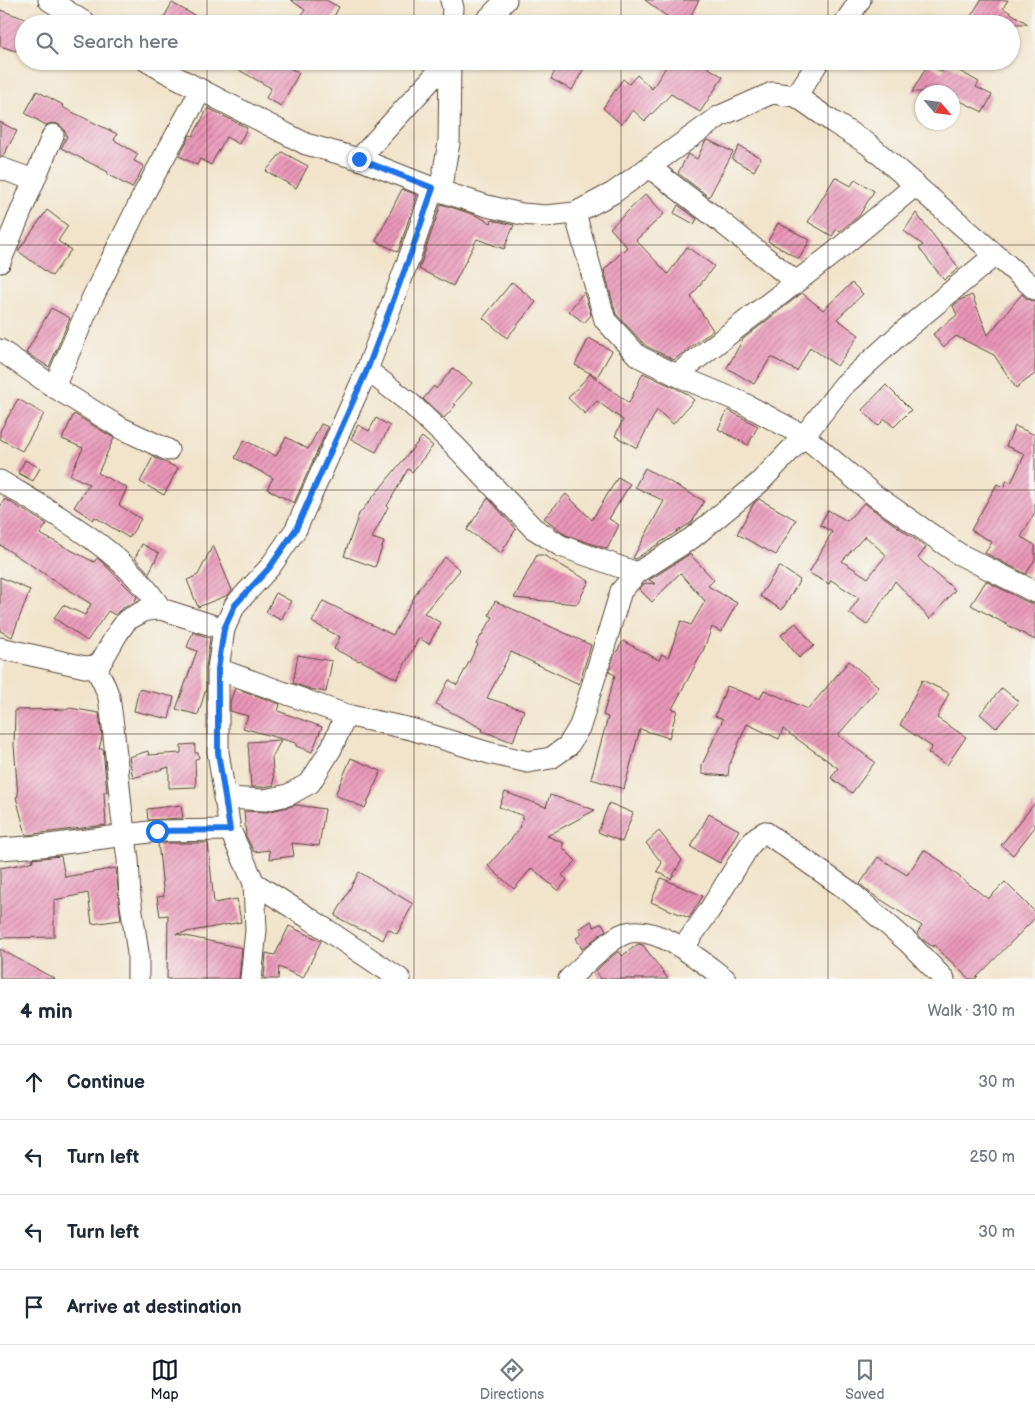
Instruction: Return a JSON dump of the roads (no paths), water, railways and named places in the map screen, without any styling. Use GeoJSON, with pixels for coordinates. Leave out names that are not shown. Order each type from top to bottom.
{"type":"FeatureCollection","features":[{"type":"Feature","properties":{"kind":"street"},"geometry":{"type":"LineString","coordinates":[[49,0],[73,15]]}},
{"type":"Feature","properties":{"kind":"street"},"geometry":{"type":"LineString","coordinates":[[451,0],[453,15]]}},
{"type":"Feature","properties":{"kind":"street"},"geometry":{"type":"LineString","coordinates":[[492,15],[506,0]]}},
{"type":"Feature","properties":{"kind":"street"},"geometry":{"type":"LineString","coordinates":[[850,15],[860,0]]}},
{"type":"Feature","properties":{"kind":"street"},"geometry":{"type":"LineString","coordinates":[[164,70],[306,144],[359,159],[487,206],[522,214],[546,216],[575,213],[612,193],[720,116],[772,93],[796,96],[868,144],[1035,289]]}},
{"type":"Feature","properties":{"kind":"street"},"geometry":{"type":"LineString","coordinates":[[359,159],[441,70]]}},
{"type":"Feature","properties":{"kind":"street"},"geometry":{"type":"LineString","coordinates":[[251,979],[256,930],[254,883],[230,830],[218,752],[218,669],[224,629],[235,605],[270,567],[296,529],[367,370],[437,189],[449,143],[449,70]]}},
{"type":"Feature","properties":{"kind":"street"},"geometry":{"type":"LineString","coordinates":[[796,96],[813,70]]}},
{"type":"Feature","properties":{"kind":"street"},"geometry":{"type":"LineString","coordinates":[[54,387],[92,299],[146,190],[201,90]]}},
{"type":"Feature","properties":{"kind":"street"},"geometry":{"type":"LineString","coordinates":[[0,262],[53,135]]}},
{"type":"Feature","properties":{"kind":"street"},"geometry":{"type":"LineString","coordinates":[[649,167],[796,282]]}},
{"type":"Feature","properties":{"kind":"street"},"geometry":{"type":"LineString","coordinates":[[0,168],[34,180]]}},
{"type":"Feature","properties":{"kind":"street"},"geometry":{"type":"LineString","coordinates":[[676,375],[830,256],[916,185]]}},
{"type":"Feature","properties":{"kind":"street"},"geometry":{"type":"LineString","coordinates":[[575,213],[604,320],[638,356],[676,375],[742,402],[804,436],[874,495],[959,554],[1035,592]]}},
{"type":"Feature","properties":{"kind":"street"},"geometry":{"type":"LineString","coordinates":[[218,669],[346,715],[411,729],[489,753],[528,762],[551,758],[568,746],[580,726],[621,591],[637,572],[692,538],[759,484],[804,436],[844,385],[900,334],[995,255]]}},
{"type":"Feature","properties":{"kind":"street"},"geometry":{"type":"LineString","coordinates":[[0,350],[54,387],[121,428],[168,450]]}},
{"type":"Feature","properties":{"kind":"street"},"geometry":{"type":"LineString","coordinates":[[367,370],[410,403],[453,444],[534,528],[561,546],[637,572]]}},
{"type":"Feature","properties":{"kind":"street"},"geometry":{"type":"LineString","coordinates":[[0,480],[92,539],[138,578],[161,609]]}},
{"type":"Feature","properties":{"kind":"street"},"geometry":{"type":"LineString","coordinates":[[1,652],[85,667],[95,666],[101,662],[126,620],[146,610],[161,609],[224,629]]}},
{"type":"Feature","properties":{"kind":"street"},"geometry":{"type":"LineString","coordinates":[[95,666],[109,698],[113,726],[122,816],[126,835],[131,906],[138,953],[138,979]]}},
{"type":"Feature","properties":{"kind":"street"},"geometry":{"type":"LineString","coordinates":[[224,798],[265,800],[288,795],[310,783],[331,749],[346,715]]}},
{"type":"Feature","properties":{"kind":"street"},"geometry":{"type":"LineString","coordinates":[[0,849],[41,846],[157,831],[230,830]]}},
{"type":"Feature","properties":{"kind":"street"},"geometry":{"type":"LineString","coordinates":[[683,948],[709,911],[749,846],[758,836],[765,832],[849,891],[908,942],[944,979]]}},
{"type":"Feature","properties":{"kind":"street"},"geometry":{"type":"LineString","coordinates":[[254,883],[400,979]]}},
{"type":"Feature","properties":{"kind":"street"},"geometry":{"type":"LineString","coordinates":[[569,979],[607,944],[627,933],[652,933],[683,948],[725,979]]}}]}
